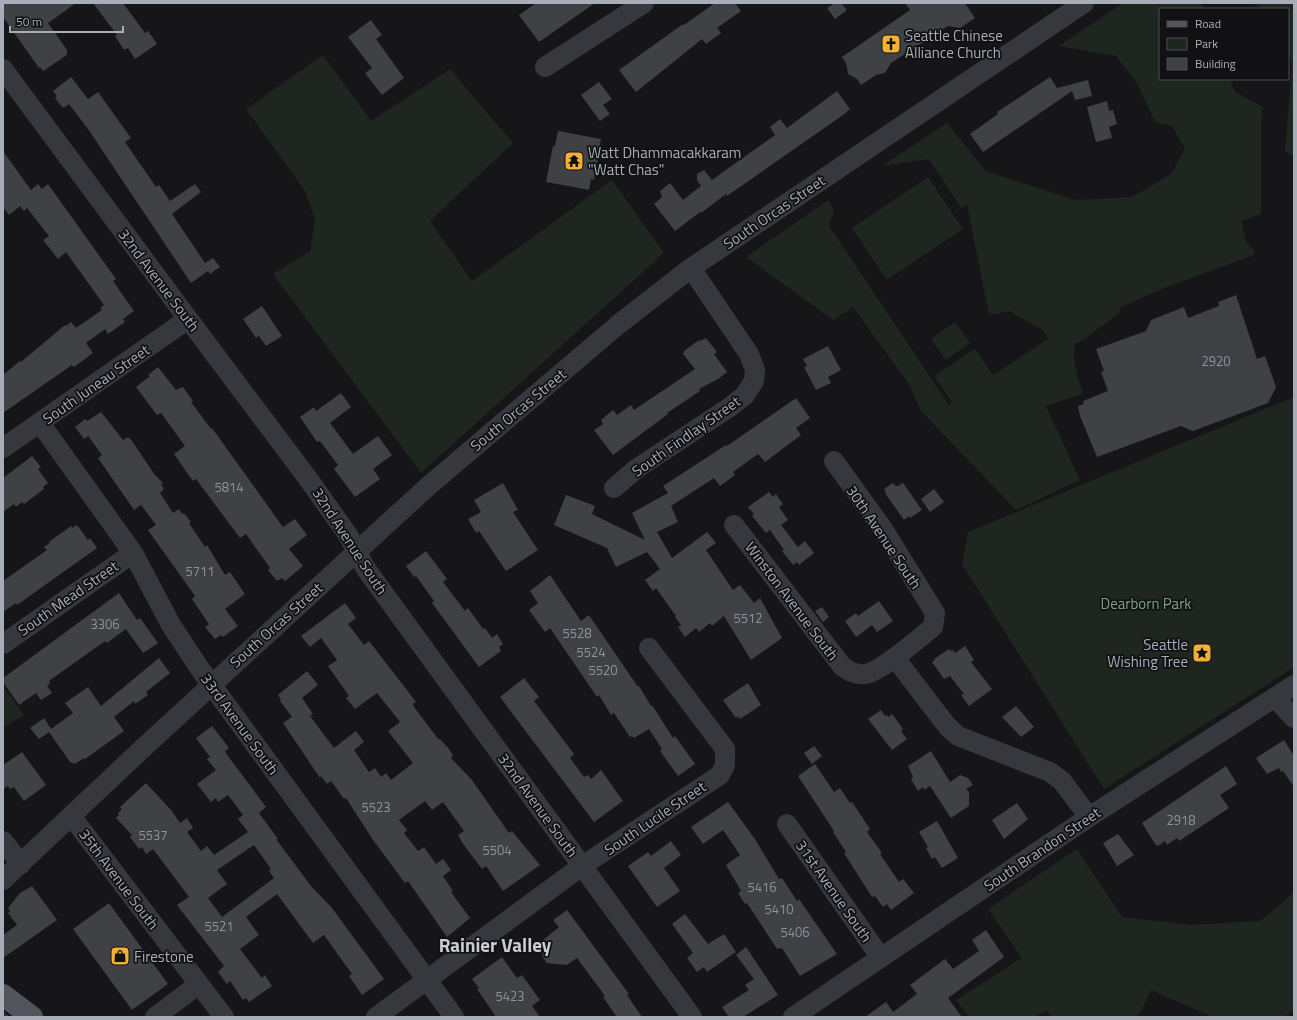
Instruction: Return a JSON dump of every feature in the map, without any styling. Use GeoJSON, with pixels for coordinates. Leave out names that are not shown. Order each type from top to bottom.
{"type":"FeatureCollection","features":[{"type":"Feature","properties":{"kind":"main road"},"geometry":{"type":"LineString","coordinates":[[3,995],[32,1017]]}},
{"type":"Feature","properties":{"kind":"street","name":"South Orcas Street"},"geometry":{"type":"LineString","coordinates":[[3,880],[72,817],[211,685],[425,489],[607,334],[691,268],[1084,3]]}},
{"type":"Feature","properties":{"kind":"street"},"geometry":{"type":"LineString","coordinates":[[545,68],[634,6]]}},
{"type":"Feature","properties":{"kind":"street","name":"32nd Avenue South"},"geometry":{"type":"LineString","coordinates":[[3,69],[188,319],[310,480],[348,536],[366,569],[692,1017]]}},
{"type":"Feature","properties":{"kind":"street","name":"South Findlay Street"},"geometry":{"type":"LineString","coordinates":[[614,488],[636,469],[730,407],[745,395],[754,381],[755,370],[749,354],[691,268]]}},
{"type":"Feature","properties":{"kind":"street","name":"South Juneau Street"},"geometry":{"type":"LineString","coordinates":[[3,448],[188,319]]}},
{"type":"Feature","properties":{"kind":"street","name":"33rd Avenue South"},"geometry":{"type":"LineString","coordinates":[[40,422],[133,553],[171,625],[211,685],[454,1017]]}},
{"type":"Feature","properties":{"kind":"street","name":"30th Avenue South"},"geometry":{"type":"LineString","coordinates":[[834,461],[883,529],[935,613],[933,627],[895,658]]}},
{"type":"Feature","properties":{"kind":"street","name":"Winston Avenue South"},"geometry":{"type":"LineString","coordinates":[[734,525],[842,666],[853,673],[866,674],[895,658]]}},
{"type":"Feature","properties":{"kind":"street","name":"South Mead Street"},"geometry":{"type":"LineString","coordinates":[[3,644],[133,553]]}},
{"type":"Feature","properties":{"kind":"street","name":"South Lucile Street"},"geometry":{"type":"LineString","coordinates":[[376,1017],[582,866],[720,775],[725,765],[725,749],[649,648]]}},
{"type":"Feature","properties":{"kind":"street"},"geometry":{"type":"LineString","coordinates":[[895,658],[947,726],[958,736],[1050,772],[1062,781],[1089,817]]}},
{"type":"Feature","properties":{"kind":"street","name":"South Brandon Street"},"geometry":{"type":"LineString","coordinates":[[793,1017],[1089,817],[1294,685]]}},
{"type":"Feature","properties":{"kind":"street"},"geometry":{"type":"LineString","coordinates":[[1275,698],[1294,718]]}},
{"type":"Feature","properties":{"kind":"street","name":"35th Avenue South"},"geometry":{"type":"LineString","coordinates":[[72,817],[224,1017]]}},
{"type":"Feature","properties":{"kind":"street","name":"31st Avenue South"},"geometry":{"type":"LineString","coordinates":[[787,824],[881,958]]}},
{"type":"Feature","properties":{"kind":"street"},"geometry":{"type":"LineString","coordinates":[[3,841],[21,864]]}},
{"type":"Feature","properties":{"kind":"street"},"geometry":{"type":"LineString","coordinates":[[155,1017],[199,984]]}},
{"type":"Feature","properties":{"kind":"green space"},"geometry":{"type":"Polygon","coordinates":[[[1123,3],[1202,3],[1204,8],[1159,8],[1159,80],[1230,80],[1235,92],[1263,107],[1261,123],[1261,214],[1241,221],[1246,242],[1255,252],[1254,255],[1164,288],[1121,307],[1119,313],[1086,338],[1075,344],[1074,357],[1077,375],[1083,394],[1046,406],[1080,480],[1016,510],[921,411],[909,384],[853,307],[833,320],[746,257],[828,200],[834,210],[829,226],[949,405],[952,402],[934,376],[975,349],[993,375],[1048,339],[1043,330],[1013,314],[1012,311],[989,315],[967,204],[961,208],[929,159],[882,166],[947,123],[986,171],[1075,200],[1132,197],[1171,174],[1185,149],[1172,126],[1155,122],[1137,83],[1116,56],[1059,46],[1123,3]]]}},
{"type":"Feature","properties":{"kind":"green space"},"geometry":{"type":"Polygon","coordinates":[[[1253,3],[1294,3],[1294,156],[1285,151],[1292,65],[1289,54],[1289,8],[1260,8],[1253,3]]]}},
{"type":"Feature","properties":{"kind":"green space"},"geometry":{"type":"Polygon","coordinates":[[[323,55],[371,121],[450,69],[513,143],[430,221],[472,281],[612,180],[664,253],[421,473],[273,274],[310,251],[315,220],[305,191],[246,109],[323,55]]]}},
{"type":"Feature","properties":{"kind":"green space"},"geometry":{"type":"Polygon","coordinates":[[[928,177],[963,229],[887,280],[852,228],[928,177]]]}},
{"type":"Feature","properties":{"kind":"green space"},"geometry":{"type":"Polygon","coordinates":[[[955,322],[970,343],[946,360],[931,339],[955,322]]]}},
{"type":"Feature","properties":{"kind":"green space","name":"Dearborn Park"},"geometry":{"type":"Polygon","coordinates":[[[1294,397],[1294,667],[1104,789],[962,564],[968,532],[1294,397]]]}},
{"type":"Feature","properties":{"kind":"green space"},"geometry":{"type":"Polygon","coordinates":[[[3,686],[24,715],[3,728],[3,686]]]}},
{"type":"Feature","properties":{"kind":"green space"},"geometry":{"type":"Polygon","coordinates":[[[1077,849],[1122,917],[1191,925],[1260,921],[1294,892],[1294,1010],[1285,1017],[1213,1017],[1151,990],[1140,1013],[1134,1017],[1051,1017],[1047,1011],[1033,1017],[969,1017],[956,1000],[1022,958],[988,909],[1077,849]]]}},
{"type":"Feature","properties":{"kind":"building"},"geometry":{"type":"Polygon","coordinates":[[[3,3],[76,3],[48,23],[67,50],[67,55],[43,71],[40,67],[39,68],[3,17],[3,3]]]}},
{"type":"Feature","properties":{"kind":"building"},"geometry":{"type":"Polygon","coordinates":[[[93,3],[123,3],[145,33],[148,31],[157,44],[135,59],[128,48],[124,50],[115,36],[117,35],[93,3]]]}},
{"type":"Feature","properties":{"kind":"building"},"geometry":{"type":"Polygon","coordinates":[[[536,3],[595,3],[539,42],[519,15],[536,3]]]}},
{"type":"Feature","properties":{"kind":"building"},"geometry":{"type":"Polygon","coordinates":[[[715,3],[735,3],[741,11],[717,28],[721,33],[706,44],[702,39],[636,92],[619,70],[715,3]]]}},
{"type":"Feature","properties":{"kind":"building"},"geometry":{"type":"Polygon","coordinates":[[[835,3],[841,3],[847,10],[835,19],[827,8],[835,3]]]}},
{"type":"Feature","properties":{"kind":"building","name":"Seattle Chinese Alliance Church"},"geometry":{"type":"Polygon","coordinates":[[[905,3],[965,3],[975,18],[960,28],[948,26],[891,63],[885,73],[876,75],[861,85],[857,79],[848,74],[846,63],[842,57],[910,10],[905,3]]]}},
{"type":"Feature","properties":{"kind":"building"},"geometry":{"type":"Polygon","coordinates":[[[371,20],[382,35],[376,39],[404,78],[382,95],[365,73],[372,68],[348,37],[371,20]]]}},
{"type":"Feature","properties":{"kind":"building"},"geometry":{"type":"Polygon","coordinates":[[[71,77],[88,99],[98,92],[131,138],[125,142],[156,187],[159,185],[170,201],[195,184],[201,192],[172,214],[205,263],[213,258],[220,267],[210,274],[208,271],[191,283],[88,129],[69,104],[63,108],[55,98],[57,96],[53,91],[71,77]]]}},
{"type":"Feature","properties":{"kind":"building"},"geometry":{"type":"Polygon","coordinates":[[[1050,77],[1057,88],[1088,80],[1092,96],[1075,100],[1072,91],[983,152],[970,134],[998,114],[997,112],[1050,77]]]}},
{"type":"Feature","properties":{"kind":"building"},"geometry":{"type":"Polygon","coordinates":[[[599,82],[612,99],[603,105],[610,114],[600,121],[581,95],[599,82]]]}},
{"type":"Feature","properties":{"kind":"building"},"geometry":{"type":"Polygon","coordinates":[[[837,91],[850,109],[727,196],[726,194],[701,213],[700,212],[675,231],[654,204],[662,197],[660,191],[670,183],[683,200],[701,186],[697,180],[697,174],[704,170],[712,180],[775,135],[770,127],[780,119],[787,128],[837,91]]]}},
{"type":"Feature","properties":{"kind":"building"},"geometry":{"type":"Polygon","coordinates":[[[1107,101],[1109,111],[1113,110],[1117,124],[1109,127],[1112,138],[1096,142],[1087,107],[1107,101]]]}},
{"type":"Feature","properties":{"kind":"building","name":"Watt Dhammacakkaram \"Watt Chas\""},"geometry":{"type":"Polygon","coordinates":[[[558,131],[601,139],[594,180],[591,179],[589,190],[546,182],[553,146],[555,146],[558,131]]]}},
{"type":"Feature","properties":{"kind":"building"},"geometry":{"type":"Polygon","coordinates":[[[3,151],[31,190],[38,184],[42,189],[48,184],[116,279],[113,281],[134,311],[123,319],[125,322],[108,334],[105,329],[86,343],[93,353],[74,367],[72,365],[3,413],[3,375],[65,325],[66,326],[71,322],[76,328],[102,310],[100,308],[104,305],[66,252],[58,259],[43,240],[49,236],[27,208],[24,211],[20,206],[9,215],[3,207],[3,151]]]}},
{"type":"Feature","properties":{"kind":"building"},"geometry":{"type":"Polygon","coordinates":[[[1236,295],[1257,359],[1265,356],[1276,387],[1268,403],[1193,431],[1181,426],[1097,457],[1080,416],[1078,406],[1084,404],[1083,401],[1108,391],[1101,372],[1104,371],[1096,349],[1146,331],[1151,320],[1184,307],[1188,318],[1219,306],[1218,302],[1236,295]]]}},
{"type":"Feature","properties":{"kind":"building"},"geometry":{"type":"Polygon","coordinates":[[[262,306],[282,336],[266,346],[259,336],[256,338],[243,319],[262,306]]]}},
{"type":"Feature","properties":{"kind":"building"},"geometry":{"type":"Polygon","coordinates":[[[706,338],[717,352],[714,354],[727,372],[718,379],[699,389],[700,391],[667,413],[668,414],[613,455],[594,430],[603,424],[601,420],[613,410],[617,415],[631,405],[634,410],[695,369],[683,354],[684,351],[699,340],[700,341],[706,338]]]}},
{"type":"Feature","properties":{"kind":"building"},"geometry":{"type":"Polygon","coordinates":[[[828,346],[841,370],[828,377],[831,383],[816,390],[804,367],[807,366],[803,359],[828,346]]]}},
{"type":"Feature","properties":{"kind":"building"},"geometry":{"type":"Polygon","coordinates":[[[158,367],[176,390],[183,387],[193,401],[191,402],[211,429],[212,428],[283,527],[295,519],[307,535],[289,549],[303,566],[285,581],[282,578],[277,581],[268,570],[270,568],[246,534],[240,538],[196,479],[193,481],[174,454],[185,446],[161,413],[157,415],[136,387],[150,376],[148,375],[158,367]]]}},
{"type":"Feature","properties":{"kind":"building"},"geometry":{"type":"Polygon","coordinates":[[[341,393],[351,407],[330,423],[353,454],[378,436],[392,455],[373,469],[380,479],[355,497],[334,469],[338,465],[320,441],[317,442],[300,417],[314,407],[316,411],[341,393]]]}},
{"type":"Feature","properties":{"kind":"building"},"geometry":{"type":"Polygon","coordinates":[[[796,398],[810,418],[796,428],[801,435],[765,462],[758,454],[733,472],[735,475],[720,486],[714,478],[671,506],[678,522],[657,532],[672,558],[707,532],[716,543],[706,550],[733,590],[740,585],[754,603],[760,598],[782,638],[751,660],[724,616],[712,626],[710,623],[699,632],[696,628],[685,637],[678,627],[681,625],[675,617],[676,616],[656,588],[653,591],[645,580],[660,569],[647,552],[616,567],[607,548],[554,525],[566,495],[595,506],[592,514],[645,540],[632,513],[668,493],[663,486],[726,445],[727,446],[796,398]]]}},
{"type":"Feature","properties":{"kind":"building"},"geometry":{"type":"Polygon","coordinates":[[[101,412],[123,440],[128,437],[132,441],[155,475],[163,483],[161,484],[164,489],[160,493],[173,513],[179,509],[182,514],[184,513],[191,522],[189,523],[205,547],[207,545],[225,575],[230,572],[245,594],[225,609],[238,626],[223,637],[221,635],[215,639],[205,627],[209,624],[192,599],[195,596],[148,530],[156,525],[141,505],[134,510],[98,458],[102,455],[88,436],[84,439],[75,427],[85,419],[87,421],[101,412]]]}},
{"type":"Feature","properties":{"kind":"building"},"geometry":{"type":"Polygon","coordinates":[[[32,456],[41,467],[38,469],[48,483],[43,487],[44,489],[24,504],[22,502],[16,507],[14,504],[3,512],[3,478],[32,456]]]}},
{"type":"Feature","properties":{"kind":"building"},"geometry":{"type":"Polygon","coordinates":[[[503,483],[518,510],[513,512],[538,550],[506,571],[479,531],[476,533],[468,519],[481,512],[474,500],[503,483]]]}},
{"type":"Feature","properties":{"kind":"building"},"geometry":{"type":"Polygon","coordinates":[[[893,483],[898,486],[903,483],[922,510],[904,520],[885,493],[886,492],[884,489],[893,483]]]}},
{"type":"Feature","properties":{"kind":"building"},"geometry":{"type":"Polygon","coordinates":[[[934,489],[944,502],[930,512],[921,499],[934,489]]]}},
{"type":"Feature","properties":{"kind":"building"},"geometry":{"type":"Polygon","coordinates":[[[769,492],[773,497],[776,494],[783,504],[779,507],[788,520],[781,525],[798,547],[805,541],[814,553],[799,565],[797,562],[793,565],[782,551],[784,550],[770,530],[766,533],[752,516],[754,514],[748,507],[769,492]]]}},
{"type":"Feature","properties":{"kind":"building"},"geometry":{"type":"Polygon","coordinates":[[[77,525],[88,540],[90,538],[97,548],[17,605],[16,603],[3,612],[3,581],[47,550],[44,547],[50,543],[49,542],[71,526],[72,528],[77,525]]]}},
{"type":"Feature","properties":{"kind":"building"},"geometry":{"type":"Polygon","coordinates":[[[426,551],[447,579],[443,582],[465,611],[468,608],[483,629],[485,628],[492,638],[497,634],[503,644],[499,647],[501,651],[479,667],[432,603],[434,601],[416,576],[414,577],[406,566],[426,551]]]}},
{"type":"Feature","properties":{"kind":"building"},"geometry":{"type":"Polygon","coordinates":[[[550,575],[581,621],[589,615],[638,687],[639,686],[651,706],[652,705],[673,738],[675,736],[695,764],[678,776],[660,751],[662,749],[649,729],[634,738],[632,736],[630,737],[614,713],[611,715],[599,695],[597,697],[550,628],[545,632],[529,610],[538,603],[530,591],[550,575]]]}},
{"type":"Feature","properties":{"kind":"building"},"geometry":{"type":"Polygon","coordinates":[[[119,593],[137,620],[140,618],[158,643],[143,653],[126,629],[107,643],[105,641],[49,681],[50,683],[47,686],[52,693],[41,700],[36,693],[19,705],[3,682],[3,678],[119,593]]]}},
{"type":"Feature","properties":{"kind":"building"},"geometry":{"type":"Polygon","coordinates":[[[879,601],[893,621],[877,632],[872,625],[856,637],[845,621],[856,613],[858,616],[879,601]]]}},
{"type":"Feature","properties":{"kind":"building"},"geometry":{"type":"Polygon","coordinates":[[[345,603],[356,618],[348,624],[364,645],[369,641],[416,702],[413,704],[414,707],[439,740],[440,739],[449,749],[453,756],[451,758],[472,780],[509,833],[512,831],[540,865],[503,891],[486,866],[482,869],[463,844],[458,835],[464,831],[443,802],[432,810],[425,801],[399,820],[407,830],[404,833],[418,851],[424,847],[436,864],[443,859],[451,870],[443,876],[453,891],[451,892],[470,918],[447,937],[408,881],[405,883],[373,840],[346,798],[344,799],[331,781],[327,784],[321,776],[320,778],[283,723],[292,717],[280,701],[281,700],[278,695],[307,671],[318,685],[302,698],[313,714],[310,716],[334,748],[356,731],[364,742],[354,750],[369,772],[375,768],[381,777],[386,773],[391,780],[413,763],[388,731],[400,722],[377,693],[355,709],[346,698],[349,696],[328,666],[337,660],[321,638],[310,647],[301,636],[345,603]]]}},
{"type":"Feature","properties":{"kind":"building"},"geometry":{"type":"Polygon","coordinates":[[[822,607],[829,617],[823,622],[815,611],[822,607]]]}},
{"type":"Feature","properties":{"kind":"building"},"geometry":{"type":"Polygon","coordinates":[[[965,646],[974,660],[971,662],[992,689],[969,706],[961,695],[964,694],[950,676],[944,679],[932,662],[949,649],[951,651],[953,650],[955,653],[965,646]]]}},
{"type":"Feature","properties":{"kind":"building"},"geometry":{"type":"Polygon","coordinates":[[[159,658],[170,673],[146,692],[148,695],[135,704],[134,701],[114,717],[124,731],[85,759],[84,758],[75,764],[70,762],[49,732],[39,739],[30,728],[44,718],[51,729],[73,713],[65,703],[88,687],[101,706],[159,658]]]}},
{"type":"Feature","properties":{"kind":"building"},"geometry":{"type":"Polygon","coordinates":[[[524,678],[539,697],[534,701],[574,754],[570,758],[584,777],[588,775],[591,779],[601,770],[623,801],[594,822],[500,697],[524,678]]]}},
{"type":"Feature","properties":{"kind":"building"},"geometry":{"type":"Polygon","coordinates":[[[748,683],[761,705],[740,719],[738,716],[736,718],[723,700],[748,683]]]}},
{"type":"Feature","properties":{"kind":"building"},"geometry":{"type":"Polygon","coordinates":[[[1016,706],[1034,727],[1021,737],[1002,717],[1016,706]]]}},
{"type":"Feature","properties":{"kind":"building"},"geometry":{"type":"Polygon","coordinates":[[[881,710],[885,716],[887,715],[889,717],[892,714],[903,729],[901,731],[907,739],[892,750],[868,719],[881,710]]]}},
{"type":"Feature","properties":{"kind":"building"},"geometry":{"type":"Polygon","coordinates":[[[212,726],[229,748],[225,751],[228,756],[266,807],[259,813],[278,839],[276,839],[311,886],[332,908],[384,979],[362,995],[349,976],[352,974],[324,935],[313,943],[277,894],[246,917],[259,935],[240,949],[262,978],[265,975],[272,986],[249,1002],[246,998],[243,1000],[230,981],[227,984],[218,972],[224,966],[177,905],[189,897],[153,849],[146,854],[142,847],[139,849],[130,837],[132,835],[116,818],[122,809],[120,807],[146,783],[171,810],[180,823],[187,818],[193,828],[187,832],[201,851],[207,846],[214,855],[248,832],[238,819],[243,815],[228,795],[218,802],[216,798],[211,802],[197,784],[216,770],[207,759],[210,757],[196,738],[212,726]],[[254,845],[217,870],[227,884],[208,898],[222,917],[274,878],[269,871],[271,869],[254,845]]]}},
{"type":"Feature","properties":{"kind":"building"},"geometry":{"type":"Polygon","coordinates":[[[1284,740],[1294,756],[1294,787],[1283,771],[1281,772],[1279,768],[1267,774],[1256,758],[1284,740]]]}},
{"type":"Feature","properties":{"kind":"building"},"geometry":{"type":"Polygon","coordinates":[[[814,746],[822,756],[812,764],[804,753],[814,746]]]}},
{"type":"Feature","properties":{"kind":"building"},"geometry":{"type":"Polygon","coordinates":[[[931,751],[950,782],[960,775],[968,778],[973,785],[966,789],[969,792],[969,806],[951,818],[930,786],[924,790],[923,787],[918,791],[911,779],[913,777],[908,766],[931,751]]]}},
{"type":"Feature","properties":{"kind":"building"},"geometry":{"type":"Polygon","coordinates":[[[22,752],[46,785],[24,801],[14,787],[10,789],[8,786],[3,789],[3,765],[22,752]]]}},
{"type":"Feature","properties":{"kind":"building"},"geometry":{"type":"Polygon","coordinates":[[[815,764],[834,792],[840,788],[850,803],[852,802],[870,829],[867,832],[882,853],[880,854],[899,882],[903,879],[914,893],[891,910],[887,904],[883,907],[875,896],[872,897],[844,853],[846,852],[833,832],[834,831],[798,776],[815,764]]]}},
{"type":"Feature","properties":{"kind":"building"},"geometry":{"type":"Polygon","coordinates":[[[1226,766],[1237,784],[1220,795],[1229,808],[1179,841],[1177,838],[1167,845],[1165,841],[1158,846],[1155,844],[1142,823],[1226,766]]]}},
{"type":"Feature","properties":{"kind":"building"},"geometry":{"type":"Polygon","coordinates":[[[728,802],[755,839],[779,879],[782,878],[797,901],[799,899],[837,954],[800,976],[782,948],[777,949],[747,903],[745,904],[738,893],[741,891],[726,865],[740,855],[723,830],[703,844],[691,827],[728,802]]]}},
{"type":"Feature","properties":{"kind":"building"},"geometry":{"type":"Polygon","coordinates":[[[1017,803],[1028,819],[1004,839],[992,820],[1017,803]]]}},
{"type":"Feature","properties":{"kind":"building"},"geometry":{"type":"Polygon","coordinates":[[[937,821],[958,858],[942,868],[935,857],[932,859],[926,848],[928,847],[919,832],[937,821]]]}},
{"type":"Feature","properties":{"kind":"building"},"geometry":{"type":"Polygon","coordinates":[[[1118,834],[1134,855],[1117,866],[1103,843],[1118,834]]]}},
{"type":"Feature","properties":{"kind":"building"},"geometry":{"type":"Polygon","coordinates":[[[671,841],[681,855],[664,868],[680,891],[657,907],[628,866],[648,852],[651,856],[671,841]]]}},
{"type":"Feature","properties":{"kind":"building"},"geometry":{"type":"Polygon","coordinates":[[[32,886],[57,920],[3,958],[3,935],[17,925],[8,913],[10,911],[8,908],[20,893],[32,886]]]}},
{"type":"Feature","properties":{"kind":"building","name":"Firestone"},"geometry":{"type":"Polygon","coordinates":[[[109,903],[168,984],[132,1010],[73,929],[109,903]]]}},
{"type":"Feature","properties":{"kind":"building"},"geometry":{"type":"Polygon","coordinates":[[[567,910],[629,994],[627,995],[642,1017],[617,1017],[603,997],[605,996],[577,958],[567,965],[547,963],[542,956],[543,955],[541,952],[547,948],[542,941],[559,927],[553,920],[567,910]]]}},
{"type":"Feature","properties":{"kind":"building"},"geometry":{"type":"Polygon","coordinates":[[[685,914],[708,944],[724,934],[736,952],[707,972],[704,967],[697,972],[687,958],[693,953],[672,924],[685,914]]]}},
{"type":"Feature","properties":{"kind":"building"},"geometry":{"type":"Polygon","coordinates":[[[986,930],[1004,957],[948,998],[962,1017],[865,1017],[886,1002],[893,1012],[917,994],[910,985],[945,959],[953,969],[979,951],[972,940],[986,930]]]}},
{"type":"Feature","properties":{"kind":"building"},"geometry":{"type":"Polygon","coordinates":[[[746,947],[778,995],[743,1017],[729,1017],[722,1007],[749,990],[745,985],[754,979],[736,955],[746,947]]]}},
{"type":"Feature","properties":{"kind":"building"},"geometry":{"type":"Polygon","coordinates":[[[502,957],[517,978],[522,975],[540,1000],[532,1006],[540,1017],[496,1017],[477,989],[479,988],[472,979],[502,957]]]}},
{"type":"Feature","properties":{"kind":"tram line"},"geometry":{"type":"LineString","coordinates":[[3,1013],[9,1017]]}},
{"type":"Feature","properties":{"kind":"place","name":"Seattle Chinese Alliance Church"},"geometry":{"type":"Point","coordinates":[891,44]}},
{"type":"Feature","properties":{"kind":"place","name":"Watt Dhammacakkaram \"Watt Chas\""},"geometry":{"type":"Point","coordinates":[574,161]}},
{"type":"Feature","properties":{"kind":"place","name":"Seattle Wishing Tree"},"geometry":{"type":"Point","coordinates":[1202,653]}},
{"type":"Feature","properties":{"kind":"place","name":"Firestone"},"geometry":{"type":"Point","coordinates":[120,956]}},
{"type":"Feature","properties":{"kind":"district","name":"Rainier Valley"},"geometry":{"type":"Point","coordinates":[495,944]}}]}
